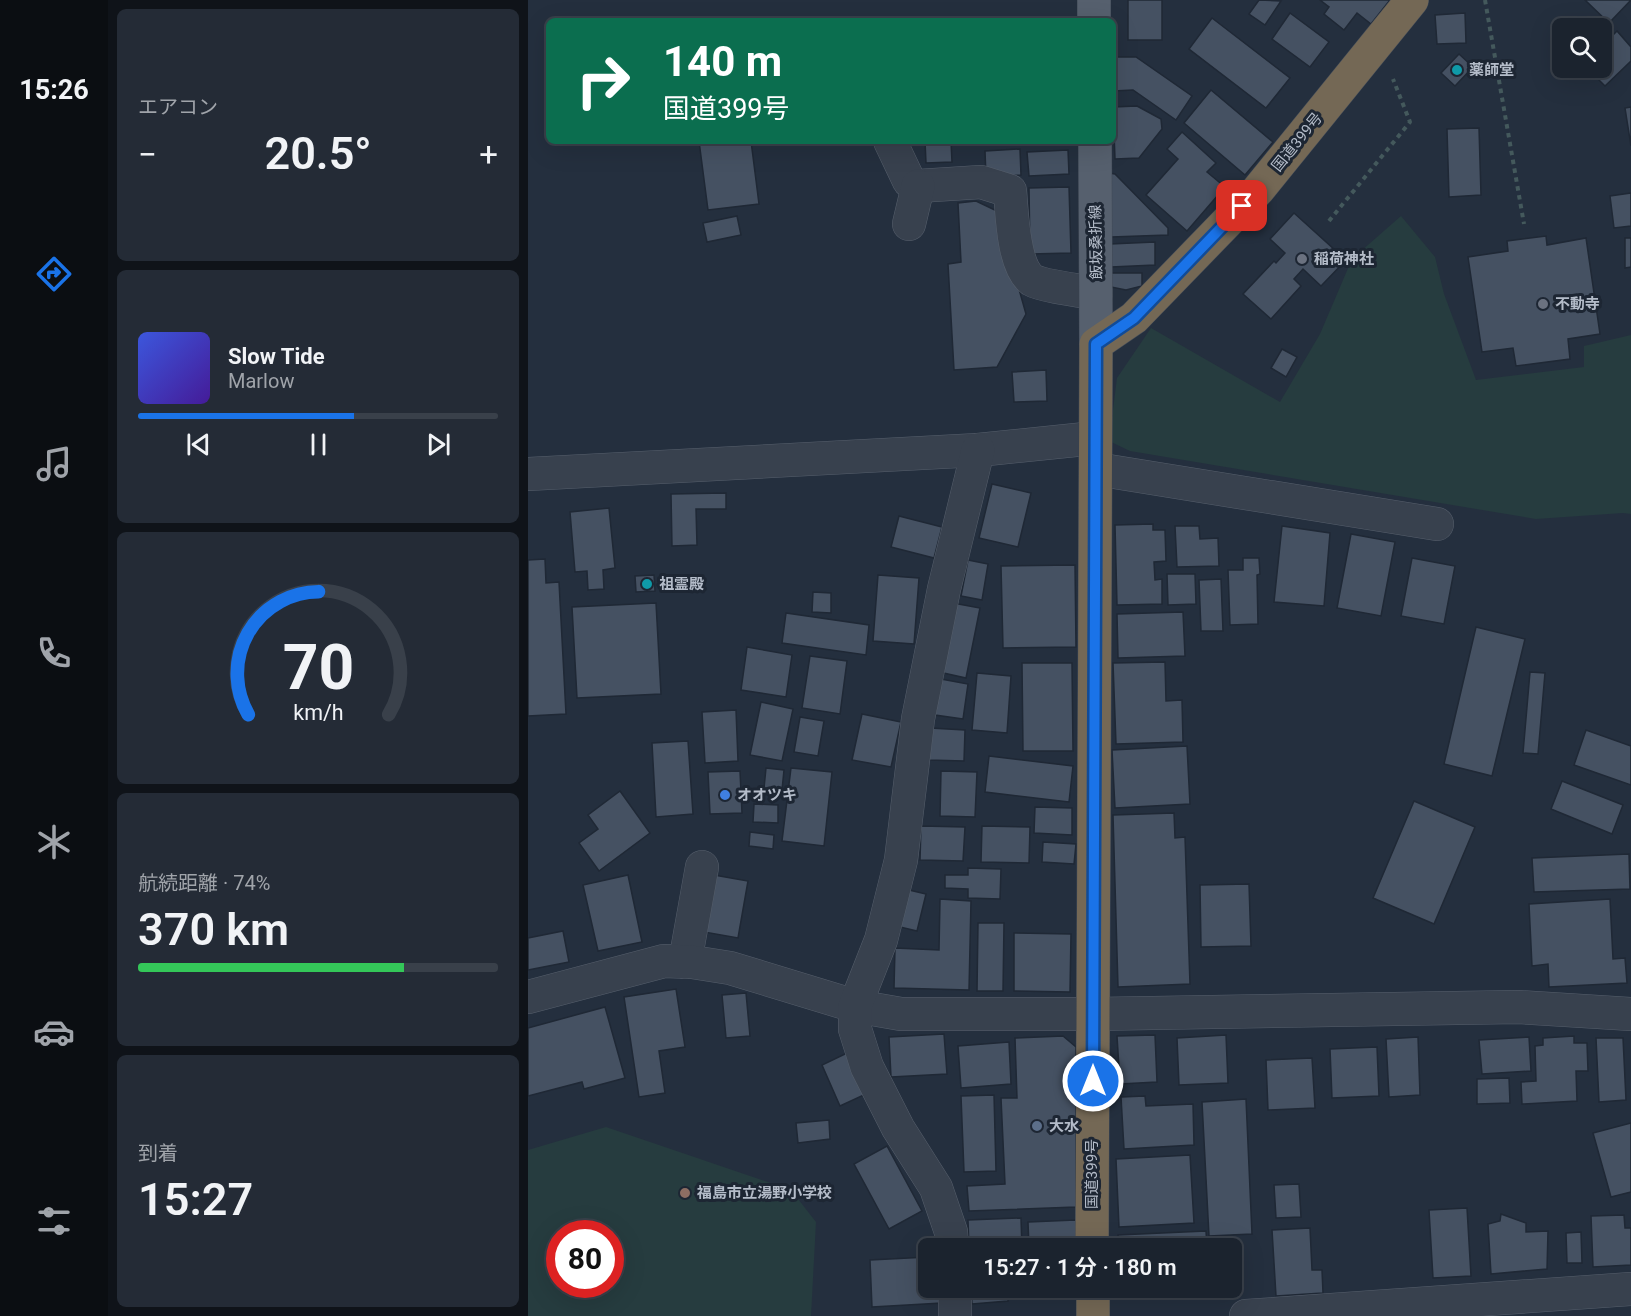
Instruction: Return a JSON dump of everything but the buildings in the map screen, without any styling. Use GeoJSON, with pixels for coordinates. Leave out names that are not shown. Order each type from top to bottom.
{"type":"FeatureCollection","features":[{"type":"Feature","properties":{"kind":"highway","name":"国道399号"},"geometry":{"type":"LineString","coordinates":[[1092,1238],[1096,344],[1134,318],[1257,190],[1412,0]]}},
{"type":"Feature","properties":{"kind":"highway"},"geometry":{"type":"LineString","coordinates":[[1093,1298],[1093,1316]]}},
{"type":"Feature","properties":{"kind":"main road"},"geometry":{"type":"LineString","coordinates":[[1094,0],[1094,18]]}},
{"type":"Feature","properties":{"kind":"main road","name":"飯坂桑折線"},"geometry":{"type":"LineString","coordinates":[[1095,144],[1096,344]]}},
{"type":"Feature","properties":{"kind":"street"},"geometry":{"type":"LineString","coordinates":[[891,144],[909,181],[918,186],[981,182],[1010,191],[1013,228],[1023,270],[1034,281],[1096,293]]}},
{"type":"Feature","properties":{"kind":"street"},"geometry":{"type":"LineString","coordinates":[[909,224],[918,186]]}},
{"type":"Feature","properties":{"kind":"street"},"geometry":{"type":"LineString","coordinates":[[951,1238],[936,1188],[898,1128],[867,1067],[855,1029],[855,1006],[881,940],[901,860],[918,719],[944,589],[978,450]]}},
{"type":"Feature","properties":{"kind":"street"},"geometry":{"type":"LineString","coordinates":[[528,474],[978,450],[1095,453],[1437,524]]}},
{"type":"Feature","properties":{"kind":"street"},"geometry":{"type":"LineString","coordinates":[[685,962],[702,867]]}},
{"type":"Feature","properties":{"kind":"street"},"geometry":{"type":"LineString","coordinates":[[528,997],[664,961],[730,968],[855,1006],[900,1014],[1094,1014],[1518,1007],[1631,1014]]}},
{"type":"Feature","properties":{"kind":"street"},"geometry":{"type":"LineString","coordinates":[[1246,1316],[1631,1288]]}},
{"type":"Feature","properties":{"kind":"street"},"geometry":{"type":"LineString","coordinates":[[955,1298],[955,1316]]}},
{"type":"Feature","properties":{"kind":"path"},"geometry":{"type":"LineString","coordinates":[[1485,0],[1524,224]]}},
{"type":"Feature","properties":{"kind":"path"},"geometry":{"type":"LineString","coordinates":[[1329,221],[1410,122],[1379,42]]}},
{"type":"Feature","properties":{"kind":"green space"},"geometry":{"type":"Polygon","coordinates":[[[1401,216],[1435,257],[1444,294],[1476,380],[1584,367],[1584,346],[1631,335],[1631,514],[1536,519],[1130,451],[1109,441],[1117,378],[1151,328],[1280,402],[1320,334],[1352,259],[1401,216]]]}},
{"type":"Feature","properties":{"kind":"green space","name":"福島市立湯野小学校"},"geometry":{"type":"Polygon","coordinates":[[[606,1127],[791,1190],[816,1222],[811,1316],[528,1316],[528,1150],[606,1127]]]}},
{"type":"Feature","properties":{"kind":"place","name":"薬師堂"},"geometry":{"type":"Point","coordinates":[1457,70]}},
{"type":"Feature","properties":{"kind":"place","name":"稲荷神社"},"geometry":{"type":"Point","coordinates":[1302,259]}},
{"type":"Feature","properties":{"kind":"place","name":"不動寺"},"geometry":{"type":"Point","coordinates":[1543,304]}},
{"type":"Feature","properties":{"kind":"place","name":"祖霊殿"},"geometry":{"type":"Point","coordinates":[647,584]}},
{"type":"Feature","properties":{"kind":"place","name":"オオツキ"},"geometry":{"type":"Point","coordinates":[725,795]}},
{"type":"Feature","properties":{"kind":"place","name":"大水"},"geometry":{"type":"Point","coordinates":[1037,1126]}},
{"type":"Feature","properties":{"kind":"place","name":"福島市立湯野小学校"},"geometry":{"type":"Point","coordinates":[685,1193]}},
{"type":"Feature","properties":{"kind":"route"},"geometry":{"type":"LineString","coordinates":[[1093,1081],[1096,344],[1134,318],[1242,206]]}}]}
